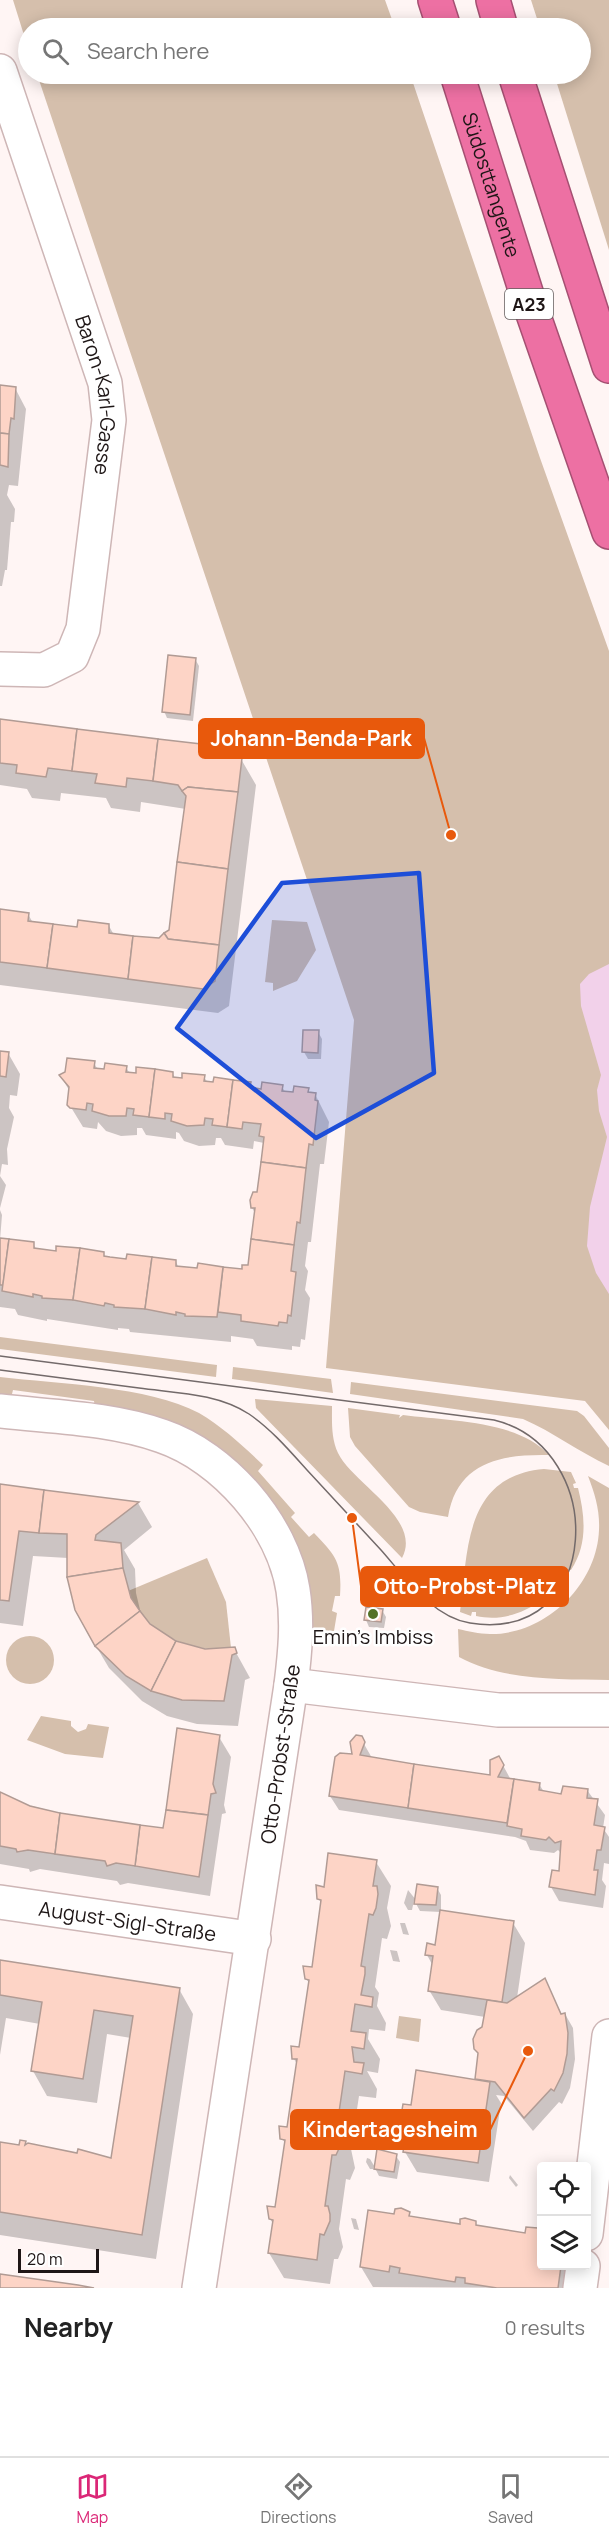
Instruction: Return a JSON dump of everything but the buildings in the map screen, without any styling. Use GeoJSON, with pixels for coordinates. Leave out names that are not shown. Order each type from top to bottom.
{"type":"FeatureCollection","features":[{"type":"Feature","properties":{"kind":"highway"},"geometry":{"type":"LineString","coordinates":[[435,0],[441,18]]}},
{"type":"Feature","properties":{"kind":"highway"},"geometry":{"type":"LineString","coordinates":[[493,0],[498,18]]}},
{"type":"Feature","properties":{"kind":"highway","name":"Südosttangente"},"geometry":{"type":"LineString","coordinates":[[460,84],[531,308],[609,532]]}},
{"type":"Feature","properties":{"kind":"highway","name":"A23"},"geometry":{"type":"LineString","coordinates":[[518,84],[609,366]]}},
{"type":"Feature","properties":{"kind":"street","name":"Baron-Karl-Gasse"},"geometry":{"type":"LineString","coordinates":[[0,71],[105,383],[109,420],[83,629],[72,656],[44,670],[0,669]]}},
{"type":"Feature","properties":{"kind":"street","name":"Otto-Probst-Straße"},"geometry":{"type":"LineString","coordinates":[[0,1411],[112,1424],[161,1436],[198,1453],[218,1468],[243,1494],[267,1525],[288,1569],[296,1627],[291,1685],[200,2288]]}},
{"type":"Feature","properties":{"kind":"street"},"geometry":{"type":"LineString","coordinates":[[291,1685],[498,1710],[609,1710]]}},
{"type":"Feature","properties":{"kind":"street","name":"August-Sigl-Straße"},"geometry":{"type":"LineString","coordinates":[[0,1902],[254,1939]]}},
{"type":"Feature","properties":{"kind":"street"},"geometry":{"type":"LineString","coordinates":[[588,2216],[609,2036]]}},
{"type":"Feature","properties":{"kind":"street"},"geometry":{"type":"LineString","coordinates":[[580,2288],[582,2270]]}},
{"type":"Feature","properties":{"kind":"highlighted area"},"geometry":{"type":"Polygon","coordinates":[[[419,873],[434,1073],[316,1138],[177,1028],[282,883],[419,873]]]}},
{"type":"Feature","properties":{"kind":"shaded area"},"geometry":{"type":"Polygon","coordinates":[[[13,0],[385,0],[391,18],[19,18],[13,0]]]}},
{"type":"Feature","properties":{"kind":"shaded area"},"geometry":{"type":"Polygon","coordinates":[[[531,0],[609,0],[609,250],[557,84],[591,84],[591,18],[537,18],[531,0]]]}},
{"type":"Feature","properties":{"kind":"shaded area"},"geometry":{"type":"Polygon","coordinates":[[[40,84],[413,84],[540,458],[609,651],[609,1430],[585,1401],[326,1368],[354,1020],[40,84]]]}},
{"type":"Feature","properties":{"kind":"shaded area"},"geometry":{"type":"Polygon","coordinates":[[[272,920],[307,922],[316,950],[297,981],[273,991],[273,983],[265,982],[272,920]]]}},
{"type":"Feature","properties":{"kind":"shaded area"},"geometry":{"type":"Polygon","coordinates":[[[609,964],[609,1294],[596,1273],[587,1246],[590,1207],[607,1137],[599,1111],[597,1090],[601,1075],[581,1006],[580,984],[589,974],[609,964]]]}},
{"type":"Feature","properties":{"kind":"shaded area"},"geometry":{"type":"Polygon","coordinates":[[[0,1337],[217,1365],[216,1377],[0,1349],[0,1337]]]}},
{"type":"Feature","properties":{"kind":"shaded area"},"geometry":{"type":"Polygon","coordinates":[[[233,1367],[331,1379],[333,1393],[232,1379],[233,1367]]]}},
{"type":"Feature","properties":{"kind":"shaded area"},"geometry":{"type":"Polygon","coordinates":[[[0,1377],[102,1388],[155,1397],[178,1404],[208,1418],[263,1465],[258,1471],[295,1513],[291,1517],[309,1537],[314,1533],[333,1555],[340,1576],[340,1596],[335,1596],[332,1611],[337,1613],[334,1631],[312,1630],[273,1509],[95,1408],[94,1401],[13,1390],[11,1398],[0,1395],[0,1377]]]}},
{"type":"Feature","properties":{"kind":"shaded area"},"geometry":{"type":"Polygon","coordinates":[[[351,1382],[577,1411],[584,1416],[609,1448],[609,1466],[523,1419],[350,1394],[351,1382]]]}},
{"type":"Feature","properties":{"kind":"shaded area"},"geometry":{"type":"Polygon","coordinates":[[[255,1399],[332,1406],[333,1436],[338,1453],[346,1465],[395,1516],[403,1529],[406,1544],[402,1558],[256,1408],[255,1399]]]}},
{"type":"Feature","properties":{"kind":"shaded area"},"geometry":{"type":"Polygon","coordinates":[[[348,1408],[400,1415],[399,1418],[403,1415],[481,1424],[519,1435],[536,1443],[549,1455],[514,1457],[484,1465],[471,1473],[461,1484],[453,1499],[448,1517],[420,1512],[409,1507],[355,1446],[350,1437],[348,1408]]]}},
{"type":"Feature","properties":{"kind":"shaded area"},"geometry":{"type":"Polygon","coordinates":[[[544,1469],[571,1472],[576,1483],[573,1484],[574,1488],[578,1488],[583,1519],[583,1540],[571,1570],[568,1570],[569,1574],[550,1594],[516,1614],[490,1618],[476,1616],[476,1612],[472,1612],[471,1616],[460,1612],[469,1541],[484,1501],[498,1486],[518,1475],[544,1469]]]}},
{"type":"Feature","properties":{"kind":"shaded area"},"geometry":{"type":"Polygon","coordinates":[[[588,1476],[609,1488],[609,1680],[552,1679],[513,1675],[476,1665],[459,1657],[458,1629],[490,1634],[510,1632],[530,1626],[548,1616],[564,1603],[578,1587],[589,1570],[596,1550],[599,1530],[599,1516],[588,1476]]]}},
{"type":"Feature","properties":{"kind":"shaded area"},"geometry":{"type":"Polygon","coordinates":[[[207,1558],[226,1602],[231,1648],[199,1647],[170,1637],[145,1618],[128,1591],[207,1558]]]}},
{"type":"Feature","properties":{"kind":"shaded area"},"geometry":{"type":"Polygon","coordinates":[[[25,1636],[35,1636],[47,1643],[54,1655],[54,1665],[47,1677],[35,1684],[25,1684],[10,1673],[6,1665],[6,1655],[17,1640],[25,1636]]]}},
{"type":"Feature","properties":{"kind":"shaded area"},"geometry":{"type":"Polygon","coordinates":[[[41,1716],[71,1721],[71,1726],[78,1732],[86,1729],[88,1724],[109,1727],[103,1758],[65,1754],[27,1740],[41,1716]]]}},
{"type":"Feature","properties":{"kind":"shaded area"},"geometry":{"type":"Polygon","coordinates":[[[399,2016],[421,2019],[419,2042],[396,2038],[399,2016]]]}},
{"type":"Feature","properties":{"kind":"tram line"},"geometry":{"type":"LineString","coordinates":[[0,1356],[494,1420],[531,1438],[558,1466],[572,1502],[575,1540],[567,1575],[546,1604],[514,1621],[470,1623],[456,1619],[443,1613],[420,1594],[280,1440],[265,1426],[237,1407],[196,1395],[0,1370]]}},
{"type":"Feature","properties":{"kind":"place","name":"Johann-Benda-Park"},"geometry":{"type":"Point","coordinates":[451,835]}},
{"type":"Feature","properties":{"kind":"place","name":"Otto-Probst-Platz"},"geometry":{"type":"Point","coordinates":[352,1518]}},
{"type":"Feature","properties":{"kind":"place","name":"Emin's Imbiss"},"geometry":{"type":"Point","coordinates":[373,1614]}},
{"type":"Feature","properties":{"kind":"place","name":"Kindertagesheim"},"geometry":{"type":"Point","coordinates":[528,2051]}}]}
